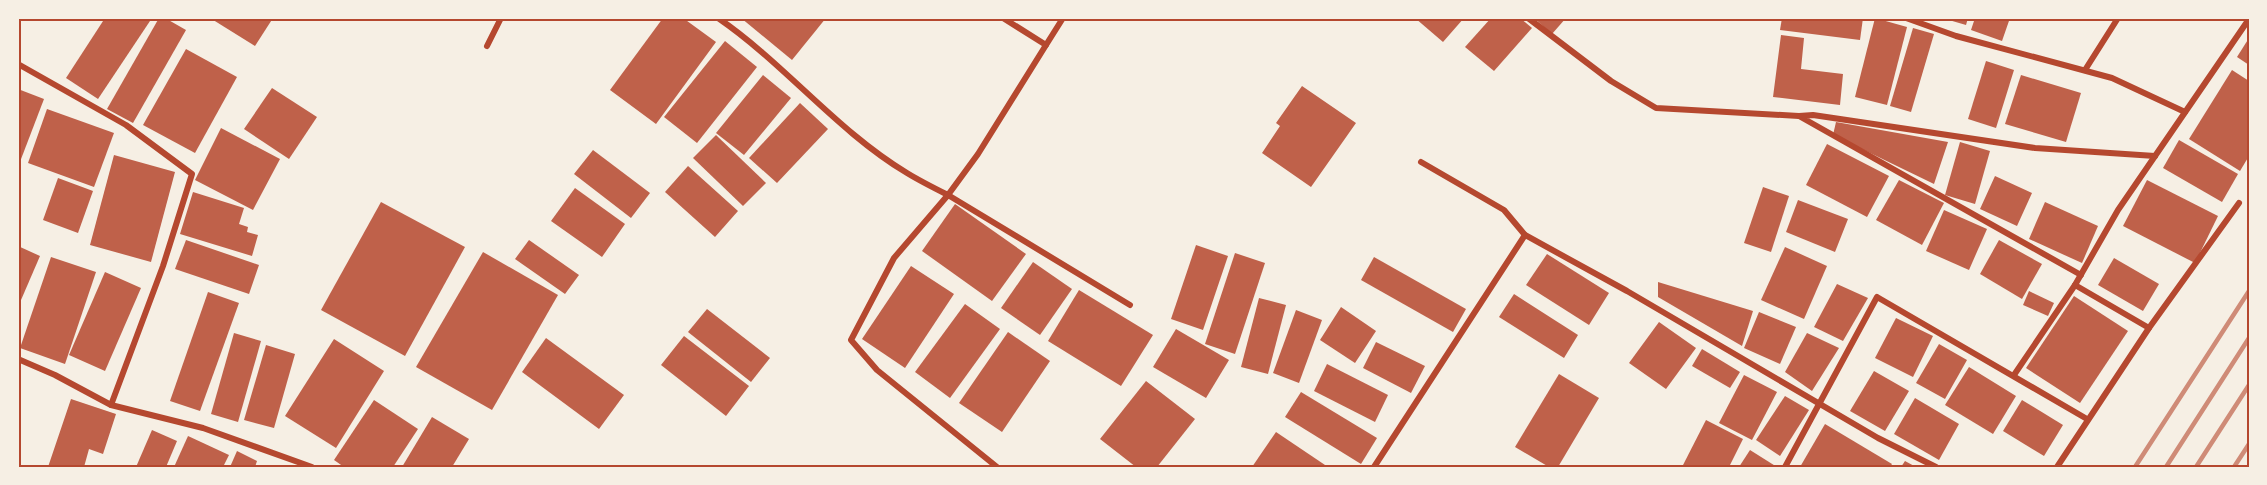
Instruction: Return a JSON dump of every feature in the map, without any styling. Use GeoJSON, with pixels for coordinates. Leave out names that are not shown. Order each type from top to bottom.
{"type":"FeatureCollection","features":[{"type":"Feature","properties":{"kind":"street"},"geometry":{"type":"LineString","coordinates":[[487,46],[501,18]]}},
{"type":"Feature","properties":{"kind":"street"},"geometry":{"type":"LineString","coordinates":[[718,18],[744,36],[836,119],[906,173],[948,195],[1130,305]]}},
{"type":"Feature","properties":{"kind":"street"},"geometry":{"type":"LineString","coordinates":[[1003,18],[1046,45]]}},
{"type":"Feature","properties":{"kind":"street"},"geometry":{"type":"LineString","coordinates":[[997,467],[877,370],[851,340],[894,258],[948,195],[978,154],[1063,18]]}},
{"type":"Feature","properties":{"kind":"street"},"geometry":{"type":"LineString","coordinates":[[1528,18],[1611,81],[1656,108],[1813,115],[2035,148],[2155,156]]}},
{"type":"Feature","properties":{"kind":"street"},"geometry":{"type":"LineString","coordinates":[[1906,18],[1956,36],[2112,78],[2185,112]]}},
{"type":"Feature","properties":{"kind":"street"},"geometry":{"type":"LineString","coordinates":[[2085,70],[2118,18]]}},
{"type":"Feature","properties":{"kind":"street"},"geometry":{"type":"LineString","coordinates":[[2014,375],[2075,285],[2118,210],[2249,19]]}},
{"type":"Feature","properties":{"kind":"street"},"geometry":{"type":"LineString","coordinates":[[18,64],[126,125],[192,174],[164,266],[111,405]]}},
{"type":"Feature","properties":{"kind":"street"},"geometry":{"type":"LineString","coordinates":[[1799,116],[2081,274]]}},
{"type":"Feature","properties":{"kind":"street"},"geometry":{"type":"LineString","coordinates":[[1421,162],[1504,210],[1525,235],[1627,291],[1819,404],[1936,467]]}},
{"type":"Feature","properties":{"kind":"street"},"geometry":{"type":"LineString","coordinates":[[2057,467],[2087,419],[2239,202]]}},
{"type":"Feature","properties":{"kind":"street"},"geometry":{"type":"LineString","coordinates":[[1374,467],[1525,235]]}},
{"type":"Feature","properties":{"kind":"street"},"geometry":{"type":"LineString","coordinates":[[2075,285],[2150,328]]}},
{"type":"Feature","properties":{"kind":"street"},"geometry":{"type":"LineString","coordinates":[[1785,467],[1877,297],[2087,419]]}},
{"type":"Feature","properties":{"kind":"street"},"geometry":{"type":"LineString","coordinates":[[18,359],[55,375],[111,405],[202,428],[312,467]]}},
{"type":"Feature","properties":{"kind":"building"},"geometry":{"type":"Polygon","coordinates":[[[105,18],[152,18],[98,99],[66,78],[105,18]]]}},
{"type":"Feature","properties":{"kind":"building"},"geometry":{"type":"Polygon","coordinates":[[[159,18],[165,18],[186,30],[133,123],[107,109],[159,18]]]}},
{"type":"Feature","properties":{"kind":"building"},"geometry":{"type":"Polygon","coordinates":[[[210,18],[273,18],[255,46],[210,18]]]}},
{"type":"Feature","properties":{"kind":"building"},"geometry":{"type":"Polygon","coordinates":[[[663,18],[683,18],[716,42],[656,124],[610,90],[663,18]]]}},
{"type":"Feature","properties":{"kind":"building"},"geometry":{"type":"Polygon","coordinates":[[[741,18],[826,18],[792,60],[741,18]]]}},
{"type":"Feature","properties":{"kind":"building"},"geometry":{"type":"Polygon","coordinates":[[[1415,18],[1464,18],[1443,42],[1415,18]]]}},
{"type":"Feature","properties":{"kind":"building"},"geometry":{"type":"Polygon","coordinates":[[[1491,18],[1520,18],[1532,28],[1494,71],[1465,47],[1491,18]]]}},
{"type":"Feature","properties":{"kind":"building"},"geometry":{"type":"Polygon","coordinates":[[[1534,18],[1566,18],[1552,34],[1534,18]]]}},
{"type":"Feature","properties":{"kind":"building"},"geometry":{"type":"Polygon","coordinates":[[[1782,18],[1863,18],[1860,40],[1780,30],[1782,18]]]}},
{"type":"Feature","properties":{"kind":"building"},"geometry":{"type":"Polygon","coordinates":[[[1875,18],[1907,27],[1887,105],[1855,97],[1875,18]]]}},
{"type":"Feature","properties":{"kind":"building"},"geometry":{"type":"Polygon","coordinates":[[[1942,18],[1968,18],[1966,25],[1942,18]]]}},
{"type":"Feature","properties":{"kind":"building"},"geometry":{"type":"Polygon","coordinates":[[[1975,18],[2010,18],[2002,41],[1971,30],[1975,18]]]}},
{"type":"Feature","properties":{"kind":"building"},"geometry":{"type":"Polygon","coordinates":[[[1913,28],[1934,34],[1911,112],[1890,106],[1913,28]]]}},
{"type":"Feature","properties":{"kind":"building"},"geometry":{"type":"Polygon","coordinates":[[[1781,35],[1804,38],[1801,69],[1843,74],[1840,105],[1773,97],[1781,35]]]}},
{"type":"Feature","properties":{"kind":"building"},"geometry":{"type":"Polygon","coordinates":[[[2249,38],[2249,65],[2237,57],[2249,38]]]}},
{"type":"Feature","properties":{"kind":"building"},"geometry":{"type":"Polygon","coordinates":[[[725,41],[757,67],[697,143],[664,117],[725,41]]]}},
{"type":"Feature","properties":{"kind":"building"},"geometry":{"type":"Polygon","coordinates":[[[186,49],[237,77],[195,153],[143,125],[186,49]]]}},
{"type":"Feature","properties":{"kind":"building"},"geometry":{"type":"Polygon","coordinates":[[[1986,61],[2014,70],[1996,128],[1968,119],[1986,61]]]}},
{"type":"Feature","properties":{"kind":"building"},"geometry":{"type":"Polygon","coordinates":[[[2232,70],[2249,81],[2249,156],[2240,171],[2189,139],[2232,70]]]}},
{"type":"Feature","properties":{"kind":"building"},"geometry":{"type":"Polygon","coordinates":[[[763,75],[791,98],[744,155],[716,133],[763,75]]]}},
{"type":"Feature","properties":{"kind":"building"},"geometry":{"type":"Polygon","coordinates":[[[2021,75],[2081,93],[2066,142],[2005,124],[2021,75]]]}},
{"type":"Feature","properties":{"kind":"building"},"geometry":{"type":"Polygon","coordinates":[[[1302,86],[1356,123],[1311,187],[1262,153],[1280,126],[1276,123],[1302,86]]]}},
{"type":"Feature","properties":{"kind":"building"},"geometry":{"type":"Polygon","coordinates":[[[272,88],[317,117],[289,159],[244,129],[272,88]]]}},
{"type":"Feature","properties":{"kind":"building"},"geometry":{"type":"Polygon","coordinates":[[[18,89],[44,99],[18,167],[18,89]]]}},
{"type":"Feature","properties":{"kind":"building"},"geometry":{"type":"Polygon","coordinates":[[[800,103],[828,129],[777,183],[749,158],[800,103]]]}},
{"type":"Feature","properties":{"kind":"building"},"geometry":{"type":"Polygon","coordinates":[[[47,109],[114,133],[94,187],[28,163],[47,109]]]}},
{"type":"Feature","properties":{"kind":"building"},"geometry":{"type":"Polygon","coordinates":[[[1836,122],[1948,142],[1934,184],[1833,135],[1836,122]]]}},
{"type":"Feature","properties":{"kind":"building"},"geometry":{"type":"Polygon","coordinates":[[[221,128],[280,159],[253,210],[195,180],[221,128]]]}},
{"type":"Feature","properties":{"kind":"building"},"geometry":{"type":"Polygon","coordinates":[[[716,135],[766,183],[743,206],[693,158],[716,135]]]}},
{"type":"Feature","properties":{"kind":"building"},"geometry":{"type":"Polygon","coordinates":[[[2179,140],[2238,174],[2222,202],[2163,168],[2179,140]]]}},
{"type":"Feature","properties":{"kind":"building"},"geometry":{"type":"Polygon","coordinates":[[[1960,142],[1990,151],[1975,204],[1945,195],[1960,142]]]}},
{"type":"Feature","properties":{"kind":"building"},"geometry":{"type":"Polygon","coordinates":[[[1827,144],[1889,176],[1867,217],[1806,185],[1827,144]]]}},
{"type":"Feature","properties":{"kind":"building"},"geometry":{"type":"Polygon","coordinates":[[[593,150],[650,193],[631,218],[574,174],[593,150]]]}},
{"type":"Feature","properties":{"kind":"building"},"geometry":{"type":"Polygon","coordinates":[[[114,155],[175,172],[151,262],[90,245],[114,155]]]}},
{"type":"Feature","properties":{"kind":"building"},"geometry":{"type":"Polygon","coordinates":[[[688,166],[738,211],[715,237],[665,192],[688,166]]]}},
{"type":"Feature","properties":{"kind":"building"},"geometry":{"type":"Polygon","coordinates":[[[1995,176],[2032,193],[2017,226],[1980,209],[1995,176]]]}},
{"type":"Feature","properties":{"kind":"building"},"geometry":{"type":"Polygon","coordinates":[[[58,178],[93,191],[78,233],[43,220],[58,178]]]}},
{"type":"Feature","properties":{"kind":"building"},"geometry":{"type":"Polygon","coordinates":[[[1899,180],[1944,203],[1922,245],[1876,220],[1899,180]]]}},
{"type":"Feature","properties":{"kind":"building"},"geometry":{"type":"Polygon","coordinates":[[[2147,180],[2218,216],[2195,263],[2123,226],[2147,180]]]}},
{"type":"Feature","properties":{"kind":"building"},"geometry":{"type":"Polygon","coordinates":[[[1763,187],[1789,196],[1771,252],[1744,243],[1763,187]]]}},
{"type":"Feature","properties":{"kind":"building"},"geometry":{"type":"Polygon","coordinates":[[[575,188],[625,224],[602,257],[551,221],[575,188]]]}},
{"type":"Feature","properties":{"kind":"building"},"geometry":{"type":"Polygon","coordinates":[[[193,192],[244,208],[239,224],[248,227],[247,232],[258,235],[252,256],[180,234],[193,192]]]}},
{"type":"Feature","properties":{"kind":"building"},"geometry":{"type":"Polygon","coordinates":[[[1798,200],[1848,219],[1835,252],[1786,232],[1798,200]]]}},
{"type":"Feature","properties":{"kind":"building"},"geometry":{"type":"Polygon","coordinates":[[[381,202],[465,247],[405,356],[321,310],[381,202]]]}},
{"type":"Feature","properties":{"kind":"building"},"geometry":{"type":"Polygon","coordinates":[[[2045,202],[2098,226],[2082,263],[2029,239],[2045,202]]]}},
{"type":"Feature","properties":{"kind":"building"},"geometry":{"type":"Polygon","coordinates":[[[955,204],[1026,254],[992,301],[922,251],[955,204]]]}},
{"type":"Feature","properties":{"kind":"building"},"geometry":{"type":"Polygon","coordinates":[[[1944,210],[1987,229],[1969,270],[1926,251],[1944,210]]]}},
{"type":"Feature","properties":{"kind":"building"},"geometry":{"type":"Polygon","coordinates":[[[186,240],[259,265],[249,294],[175,269],[186,240]]]}},
{"type":"Feature","properties":{"kind":"building"},"geometry":{"type":"Polygon","coordinates":[[[529,240],[579,275],[565,294],[515,259],[529,240]]]}},
{"type":"Feature","properties":{"kind":"building"},"geometry":{"type":"Polygon","coordinates":[[[1999,240],[2042,264],[2022,299],[1980,274],[1999,240]]]}},
{"type":"Feature","properties":{"kind":"building"},"geometry":{"type":"Polygon","coordinates":[[[1196,245],[1228,256],[1203,330],[1171,319],[1196,245]]]}},
{"type":"Feature","properties":{"kind":"building"},"geometry":{"type":"Polygon","coordinates":[[[18,246],[40,256],[18,307],[18,246]]]}},
{"type":"Feature","properties":{"kind":"building"},"geometry":{"type":"Polygon","coordinates":[[[1785,247],[1827,266],[1804,319],[1761,300],[1785,247]]]}},
{"type":"Feature","properties":{"kind":"building"},"geometry":{"type":"Polygon","coordinates":[[[483,252],[558,295],[492,410],[416,367],[483,252]]]}},
{"type":"Feature","properties":{"kind":"building"},"geometry":{"type":"Polygon","coordinates":[[[1235,253],[1265,263],[1235,354],[1205,344],[1235,253]]]}},
{"type":"Feature","properties":{"kind":"building"},"geometry":{"type":"Polygon","coordinates":[[[1547,254],[1609,293],[1589,325],[1526,285],[1547,254]]]}},
{"type":"Feature","properties":{"kind":"building"},"geometry":{"type":"Polygon","coordinates":[[[51,257],[96,272],[65,364],[20,348],[51,257]]]}},
{"type":"Feature","properties":{"kind":"building"},"geometry":{"type":"Polygon","coordinates":[[[1374,257],[1466,309],[1453,332],[1361,280],[1374,257]]]}},
{"type":"Feature","properties":{"kind":"building"},"geometry":{"type":"Polygon","coordinates":[[[2114,258],[2159,284],[2143,311],[2098,285],[2114,258]]]}},
{"type":"Feature","properties":{"kind":"building"},"geometry":{"type":"Polygon","coordinates":[[[1033,262],[1072,289],[1040,335],[1001,308],[1033,262]]]}},
{"type":"Feature","properties":{"kind":"building"},"geometry":{"type":"Polygon","coordinates":[[[911,266],[954,294],[905,368],[862,339],[911,266]]]}},
{"type":"Feature","properties":{"kind":"building"},"geometry":{"type":"Polygon","coordinates":[[[105,272],[141,288],[105,371],[69,355],[105,272]]]}},
{"type":"Feature","properties":{"kind":"building"},"geometry":{"type":"Polygon","coordinates":[[[1658,282],[1753,311],[1742,346],[1658,297],[1658,282]]]}},
{"type":"Feature","properties":{"kind":"building"},"geometry":{"type":"Polygon","coordinates":[[[1837,284],[1868,298],[1843,341],[1814,327],[1837,284]]]}},
{"type":"Feature","properties":{"kind":"building"},"geometry":{"type":"Polygon","coordinates":[[[1079,290],[1153,335],[1121,386],[1048,341],[1079,290]]]}},
{"type":"Feature","properties":{"kind":"building"},"geometry":{"type":"Polygon","coordinates":[[[2029,291],[2054,303],[2048,316],[2023,305],[2029,291]]]}},
{"type":"Feature","properties":{"kind":"building"},"geometry":{"type":"Polygon","coordinates":[[[208,292],[239,303],[200,411],[170,401],[208,292]]]}},
{"type":"Feature","properties":{"kind":"building"},"geometry":{"type":"Polygon","coordinates":[[[1514,294],[1578,335],[1564,358],[1499,317],[1514,294]]]}},
{"type":"Feature","properties":{"kind":"building"},"geometry":{"type":"Polygon","coordinates":[[[2074,296],[2128,331],[2080,403],[2026,368],[2074,296]]]}},
{"type":"Feature","properties":{"kind":"building"},"geometry":{"type":"Polygon","coordinates":[[[1259,298],[1286,305],[1268,374],[1241,367],[1259,298]]]}},
{"type":"Feature","properties":{"kind":"building"},"geometry":{"type":"Polygon","coordinates":[[[965,304],[1000,329],[950,398],[915,372],[965,304]]]}},
{"type":"Feature","properties":{"kind":"building"},"geometry":{"type":"Polygon","coordinates":[[[1341,307],[1376,331],[1355,363],[1320,340],[1341,307]]]}},
{"type":"Feature","properties":{"kind":"building"},"geometry":{"type":"Polygon","coordinates":[[[707,309],[770,358],[751,382],[688,332],[707,309]]]}},
{"type":"Feature","properties":{"kind":"building"},"geometry":{"type":"Polygon","coordinates":[[[1296,310],[1322,320],[1299,383],[1273,373],[1296,310]]]}},
{"type":"Feature","properties":{"kind":"building"},"geometry":{"type":"Polygon","coordinates":[[[1759,312],[1796,327],[1780,364],[1744,348],[1759,312]]]}},
{"type":"Feature","properties":{"kind":"building"},"geometry":{"type":"Polygon","coordinates":[[[1896,318],[1933,336],[1913,377],[1875,358],[1896,318]]]}},
{"type":"Feature","properties":{"kind":"building"},"geometry":{"type":"Polygon","coordinates":[[[1659,322],[1696,348],[1666,389],[1629,363],[1659,322]]]}},
{"type":"Feature","properties":{"kind":"building"},"geometry":{"type":"Polygon","coordinates":[[[1176,329],[1229,360],[1206,398],[1153,367],[1176,329]]]}},
{"type":"Feature","properties":{"kind":"building"},"geometry":{"type":"Polygon","coordinates":[[[1008,332],[1050,361],[1002,432],[959,403],[1008,332]]]}},
{"type":"Feature","properties":{"kind":"building"},"geometry":{"type":"Polygon","coordinates":[[[234,333],[261,341],[238,422],[211,414],[234,333]]]}},
{"type":"Feature","properties":{"kind":"building"},"geometry":{"type":"Polygon","coordinates":[[[1807,333],[1839,348],[1812,391],[1785,372],[1807,333]]]}},
{"type":"Feature","properties":{"kind":"building"},"geometry":{"type":"Polygon","coordinates":[[[684,336],[749,386],[726,416],[661,365],[684,336]]]}},
{"type":"Feature","properties":{"kind":"building"},"geometry":{"type":"Polygon","coordinates":[[[546,338],[624,395],[599,429],[522,372],[546,338]]]}},
{"type":"Feature","properties":{"kind":"building"},"geometry":{"type":"Polygon","coordinates":[[[334,339],[384,371],[336,448],[285,416],[334,339]]]}},
{"type":"Feature","properties":{"kind":"building"},"geometry":{"type":"Polygon","coordinates":[[[1376,342],[1425,366],[1411,393],[1363,368],[1376,342]]]}},
{"type":"Feature","properties":{"kind":"building"},"geometry":{"type":"Polygon","coordinates":[[[1939,344],[1967,360],[1945,399],[1916,383],[1939,344]]]}},
{"type":"Feature","properties":{"kind":"building"},"geometry":{"type":"Polygon","coordinates":[[[266,345],[295,354],[274,428],[244,420],[266,345]]]}},
{"type":"Feature","properties":{"kind":"building"},"geometry":{"type":"Polygon","coordinates":[[[1702,349],[1740,372],[1730,388],[1692,366],[1702,349]]]}},
{"type":"Feature","properties":{"kind":"building"},"geometry":{"type":"Polygon","coordinates":[[[1327,364],[1388,395],[1375,422],[1314,391],[1327,364]]]}},
{"type":"Feature","properties":{"kind":"building"},"geometry":{"type":"Polygon","coordinates":[[[1969,367],[2016,396],[1993,434],[1945,405],[1969,367]]]}},
{"type":"Feature","properties":{"kind":"building"},"geometry":{"type":"Polygon","coordinates":[[[1874,371],[1909,391],[1885,431],[1850,411],[1874,371]]]}},
{"type":"Feature","properties":{"kind":"building"},"geometry":{"type":"Polygon","coordinates":[[[1559,374],[1599,398],[1558,467],[1549,467],[1515,447],[1559,374]]]}},
{"type":"Feature","properties":{"kind":"building"},"geometry":{"type":"Polygon","coordinates":[[[1744,375],[1777,392],[1752,440],[1719,423],[1744,375]]]}},
{"type":"Feature","properties":{"kind":"building"},"geometry":{"type":"Polygon","coordinates":[[[1146,381],[1195,419],[1157,467],[1136,467],[1100,439],[1146,381]]]}},
{"type":"Feature","properties":{"kind":"building"},"geometry":{"type":"Polygon","coordinates":[[[1301,392],[1377,438],[1361,464],[1285,417],[1301,392]]]}},
{"type":"Feature","properties":{"kind":"building"},"geometry":{"type":"Polygon","coordinates":[[[1785,396],[1809,410],[1780,456],[1756,440],[1785,396]]]}},
{"type":"Feature","properties":{"kind":"building"},"geometry":{"type":"Polygon","coordinates":[[[1915,398],[1959,424],[1939,460],[1894,434],[1915,398]]]}},
{"type":"Feature","properties":{"kind":"building"},"geometry":{"type":"Polygon","coordinates":[[[71,399],[116,414],[103,454],[89,449],[84,467],[48,467],[71,399]]]}},
{"type":"Feature","properties":{"kind":"building"},"geometry":{"type":"Polygon","coordinates":[[[374,400],[418,429],[393,467],[344,467],[334,460],[374,400]]]}},
{"type":"Feature","properties":{"kind":"building"},"geometry":{"type":"Polygon","coordinates":[[[2022,400],[2063,425],[2044,456],[2003,431],[2022,400]]]}},
{"type":"Feature","properties":{"kind":"building"},"geometry":{"type":"Polygon","coordinates":[[[432,417],[469,439],[452,467],[402,467],[432,417]]]}},
{"type":"Feature","properties":{"kind":"building"},"geometry":{"type":"Polygon","coordinates":[[[1706,420],[1743,439],[1729,467],[1682,467],[1706,420]]]}},
{"type":"Feature","properties":{"kind":"building"},"geometry":{"type":"Polygon","coordinates":[[[1825,424],[1892,464],[1890,467],[1800,467],[1825,424]]]}},
{"type":"Feature","properties":{"kind":"building"},"geometry":{"type":"Polygon","coordinates":[[[152,430],[177,441],[166,467],[136,467],[152,430]]]}},
{"type":"Feature","properties":{"kind":"building"},"geometry":{"type":"Polygon","coordinates":[[[1276,432],[1328,467],[1252,467],[1276,432]]]}},
{"type":"Feature","properties":{"kind":"building"},"geometry":{"type":"Polygon","coordinates":[[[188,436],[229,455],[223,467],[174,467],[188,436]]]}},
{"type":"Feature","properties":{"kind":"building"},"geometry":{"type":"Polygon","coordinates":[[[1750,450],[1777,467],[1739,467],[1750,450]]]}},
{"type":"Feature","properties":{"kind":"building"},"geometry":{"type":"Polygon","coordinates":[[[237,451],[257,461],[255,467],[230,467],[237,451]]]}},
{"type":"Feature","properties":{"kind":"building"},"geometry":{"type":"Polygon","coordinates":[[[1905,461],[1916,467],[1901,467],[1905,461]]]}},
{"type":"Feature","properties":{"kind":"railway"},"geometry":{"type":"LineString","coordinates":[[2135,467],[2249,291]]}},
{"type":"Feature","properties":{"kind":"railway"},"geometry":{"type":"LineString","coordinates":[[2166,467],[2249,338]]}},
{"type":"Feature","properties":{"kind":"railway"},"geometry":{"type":"LineString","coordinates":[[2196,467],[2249,385]]}},
{"type":"Feature","properties":{"kind":"railway"},"geometry":{"type":"LineString","coordinates":[[2234,467],[2249,444]]}}]}
